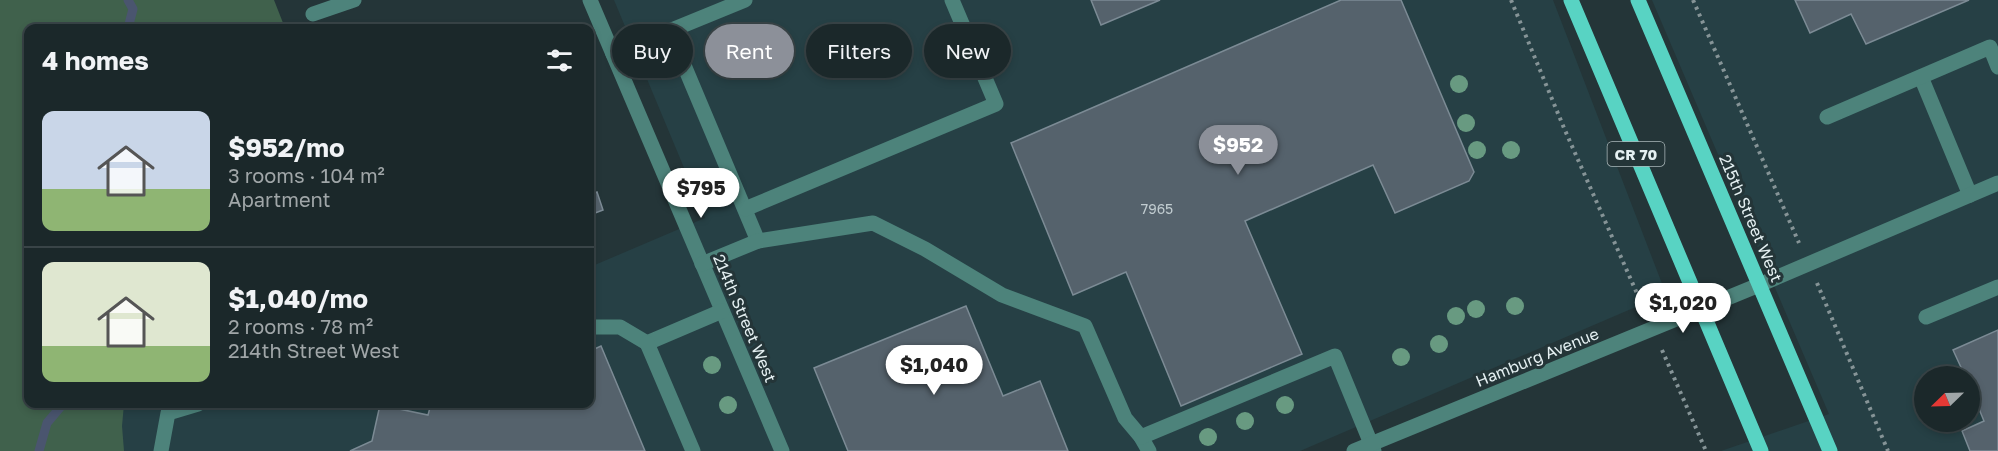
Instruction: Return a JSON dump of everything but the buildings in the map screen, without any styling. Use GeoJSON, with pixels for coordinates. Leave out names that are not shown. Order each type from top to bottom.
{"type":"FeatureCollection","features":[{"type":"Feature","properties":{"kind":"main road","name":"CR 70"},"geometry":{"type":"LineString","coordinates":[[1571,0],[1761,451]]}},
{"type":"Feature","properties":{"kind":"main road","name":"215th Street West"},"geometry":{"type":"LineString","coordinates":[[1638,0],[1830,451]]}},
{"type":"Feature","properties":{"kind":"street"},"geometry":{"type":"LineString","coordinates":[[313,14],[354,0]]}},
{"type":"Feature","properties":{"kind":"street","name":"214th Street West"},"geometry":{"type":"LineString","coordinates":[[590,0],[612,52]]}},
{"type":"Feature","properties":{"kind":"street"},"geometry":{"type":"LineString","coordinates":[[689,24],[745,0]]}},
{"type":"Feature","properties":{"kind":"street"},"geometry":{"type":"LineString","coordinates":[[745,209],[996,104],[952,0]]}},
{"type":"Feature","properties":{"kind":"street"},"geometry":{"type":"LineString","coordinates":[[1827,117],[1990,47],[1998,67]]}},
{"type":"Feature","properties":{"kind":"street"},"geometry":{"type":"LineString","coordinates":[[1921,77],[1970,195]]}},
{"type":"Feature","properties":{"kind":"street","name":"214th Street West"},"geometry":{"type":"LineString","coordinates":[[623,78],[782,451]]}},
{"type":"Feature","properties":{"kind":"street"},"geometry":{"type":"LineString","coordinates":[[689,78],[758,241]]}},
{"type":"Feature","properties":{"kind":"street","name":"Hamburg Avenue"},"geometry":{"type":"LineString","coordinates":[[1354,451],[1372,448],[1998,183]]}},
{"type":"Feature","properties":{"kind":"street"},"geometry":{"type":"LineString","coordinates":[[702,264],[758,241],[873,223],[925,249],[1002,296],[1085,326],[1125,418],[1149,451]]}},
{"type":"Feature","properties":{"kind":"street"},"geometry":{"type":"LineString","coordinates":[[1926,316],[1998,287]]}},
{"type":"Feature","properties":{"kind":"street"},"geometry":{"type":"LineString","coordinates":[[647,343],[722,311]]}},
{"type":"Feature","properties":{"kind":"street"},"geometry":{"type":"LineString","coordinates":[[594,327],[620,327],[647,343],[693,451]]}},
{"type":"Feature","properties":{"kind":"street"},"geometry":{"type":"LineString","coordinates":[[1141,437],[1335,356],[1372,448]]}},
{"type":"Feature","properties":{"kind":"street"},"geometry":{"type":"LineString","coordinates":[[161,451],[168,413],[185,408]]}},
{"type":"Feature","properties":{"kind":"path"},"geometry":{"type":"LineString","coordinates":[[1511,0],[1564,128],[1706,451]]}},
{"type":"Feature","properties":{"kind":"path"},"geometry":{"type":"LineString","coordinates":[[1693,0],[1888,451]]}},
{"type":"Feature","properties":{"kind":"shaded area"},"geometry":{"type":"Polygon","coordinates":[[[614,0],[1553,0],[1666,294],[1300,451],[113,451],[112,408],[594,408],[594,265],[705,218],[647,78],[693,78],[693,24],[624,24],[614,0]]]}},
{"type":"Feature","properties":{"kind":"shaded area"},"geometry":{"type":"Polygon","coordinates":[[[1652,0],[1998,0],[1998,451],[1721,451],[1829,414],[1652,0]]]}},
{"type":"Feature","properties":{"kind":"green space"},"geometry":{"type":"Polygon","coordinates":[[[0,0],[274,0],[283,24],[24,24],[24,408],[124,408],[124,451],[0,451],[0,0]]]}},
{"type":"Feature","properties":{"kind":"waterway"},"geometry":{"type":"LineString","coordinates":[[128,0],[133,9],[129,24]]}},
{"type":"Feature","properties":{"kind":"waterway"},"geometry":{"type":"LineString","coordinates":[[39,451],[47,423],[60,408]]}}]}
